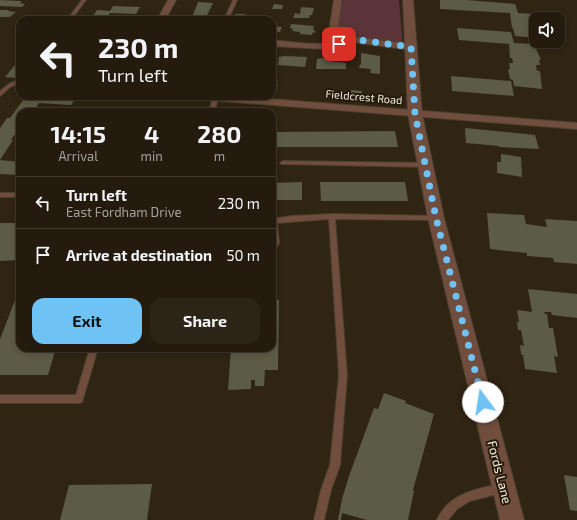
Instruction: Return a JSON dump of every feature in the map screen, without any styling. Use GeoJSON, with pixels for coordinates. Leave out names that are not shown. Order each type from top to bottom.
{"type":"FeatureCollection","features":[{"type":"Feature","properties":{"kind":"street"},"geometry":{"type":"LineString","coordinates":[[163,16],[172,0]]}},
{"type":"Feature","properties":{"kind":"street"},"geometry":{"type":"LineString","coordinates":[[338,0],[334,25],[337,30],[351,39],[411,47]]}},
{"type":"Feature","properties":{"kind":"street","name":"Fords Lane"},"geometry":{"type":"LineString","coordinates":[[408,0],[415,114],[436,218],[512,520]]}},
{"type":"Feature","properties":{"kind":"street"},"geometry":{"type":"LineString","coordinates":[[276,43],[324,46],[339,44],[351,39]]}},
{"type":"Feature","properties":{"kind":"street","name":"Fieldcrest Road"},"geometry":{"type":"LineString","coordinates":[[250,100],[577,126]]}},
{"type":"Feature","properties":{"kind":"lane"},"geometry":{"type":"LineString","coordinates":[[72,16],[84,0]]}},
{"type":"Feature","properties":{"kind":"lane"},"geometry":{"type":"LineString","coordinates":[[228,16],[235,0]]}},
{"type":"Feature","properties":{"kind":"lane"},"geometry":{"type":"LineString","coordinates":[[0,94],[3,89],[16,82]]}},
{"type":"Feature","properties":{"kind":"lane"},"geometry":{"type":"LineString","coordinates":[[283,163],[426,165]]}},
{"type":"Feature","properties":{"kind":"lane"},"geometry":{"type":"LineString","coordinates":[[0,195],[16,195]]}},
{"type":"Feature","properties":{"kind":"lane"},"geometry":{"type":"LineString","coordinates":[[276,221],[332,218],[436,218]]}},
{"type":"Feature","properties":{"kind":"lane"},"geometry":{"type":"LineString","coordinates":[[319,520],[326,490],[335,465],[343,375],[332,218]]}},
{"type":"Feature","properties":{"kind":"lane"},"geometry":{"type":"LineString","coordinates":[[0,399],[79,400],[93,352]]}},
{"type":"Feature","properties":{"kind":"lane"},"geometry":{"type":"LineString","coordinates":[[442,520],[446,513],[472,494],[504,489]]}},
{"type":"Feature","properties":{"kind":"shaded area"},"geometry":{"type":"Polygon","coordinates":[[[343,0],[399,0],[403,45],[357,38],[342,30],[338,24],[343,0]]]}},
{"type":"Feature","properties":{"kind":"building"},"geometry":{"type":"Polygon","coordinates":[[[0,0],[22,1],[20,3],[25,4],[22,7],[0,6],[0,0]]]}},
{"type":"Feature","properties":{"kind":"building"},"geometry":{"type":"Polygon","coordinates":[[[440,0],[467,0],[515,4],[518,13],[529,14],[529,37],[515,36],[512,28],[510,13],[440,9],[440,0]]]}},
{"type":"Feature","properties":{"kind":"building"},"geometry":{"type":"Polygon","coordinates":[[[198,2],[213,3],[207,15],[209,16],[193,15],[198,2]]]}},
{"type":"Feature","properties":{"kind":"building"},"geometry":{"type":"Polygon","coordinates":[[[274,4],[283,5],[282,9],[272,9],[274,4]]]}},
{"type":"Feature","properties":{"kind":"building"},"geometry":{"type":"Polygon","coordinates":[[[113,6],[140,7],[136,14],[110,13],[108,16],[93,16],[97,10],[110,11],[113,6]]]}},
{"type":"Feature","properties":{"kind":"building"},"geometry":{"type":"Polygon","coordinates":[[[301,7],[314,8],[312,15],[310,15],[309,18],[293,18],[295,13],[300,14],[301,7]]]}},
{"type":"Feature","properties":{"kind":"building"},"geometry":{"type":"Polygon","coordinates":[[[0,10],[16,12],[10,17],[0,17],[0,10]]]}},
{"type":"Feature","properties":{"kind":"building"},"geometry":{"type":"Polygon","coordinates":[[[235,14],[245,14],[244,16],[234,16],[235,14]]]}},
{"type":"Feature","properties":{"kind":"building"},"geometry":{"type":"Polygon","coordinates":[[[291,24],[314,26],[313,30],[315,30],[315,33],[313,32],[312,35],[300,34],[300,32],[292,31],[293,29],[290,28],[291,24]]]}},
{"type":"Feature","properties":{"kind":"building"},"geometry":{"type":"Polygon","coordinates":[[[276,26],[282,27],[280,32],[276,32],[276,26]]]}},
{"type":"Feature","properties":{"kind":"building"},"geometry":{"type":"Polygon","coordinates":[[[457,28],[511,32],[514,43],[529,44],[529,48],[536,48],[541,60],[539,60],[540,65],[536,65],[537,71],[540,71],[542,89],[514,86],[513,80],[510,79],[508,69],[510,69],[509,63],[513,63],[512,58],[510,58],[509,44],[459,40],[457,28]]]}},
{"type":"Feature","properties":{"kind":"building"},"geometry":{"type":"Polygon","coordinates":[[[361,53],[380,56],[380,74],[370,73],[371,69],[359,68],[360,64],[362,65],[361,53]]]}},
{"type":"Feature","properties":{"kind":"building"},"geometry":{"type":"Polygon","coordinates":[[[279,57],[307,57],[305,67],[278,65],[279,57]]]}},
{"type":"Feature","properties":{"kind":"building"},"geometry":{"type":"Polygon","coordinates":[[[331,58],[331,61],[346,63],[346,69],[316,69],[317,59],[331,58]]]}},
{"type":"Feature","properties":{"kind":"building"},"geometry":{"type":"Polygon","coordinates":[[[16,64],[16,78],[5,77],[16,64]]]}},
{"type":"Feature","properties":{"kind":"building"},"geometry":{"type":"Polygon","coordinates":[[[451,76],[511,81],[514,96],[452,91],[451,76]]]}},
{"type":"Feature","properties":{"kind":"building"},"geometry":{"type":"Polygon","coordinates":[[[351,90],[362,91],[361,97],[350,96],[351,90]]]}},
{"type":"Feature","properties":{"kind":"building"},"geometry":{"type":"Polygon","coordinates":[[[23,100],[74,100],[71,105],[39,103],[36,108],[17,108],[23,100]]]}},
{"type":"Feature","properties":{"kind":"building"},"geometry":{"type":"Polygon","coordinates":[[[16,110],[16,133],[0,160],[0,128],[7,118],[10,118],[16,110]]]}},
{"type":"Feature","properties":{"kind":"building"},"geometry":{"type":"Polygon","coordinates":[[[465,128],[535,135],[539,149],[499,147],[466,143],[465,128]]]}},
{"type":"Feature","properties":{"kind":"building"},"geometry":{"type":"Polygon","coordinates":[[[395,131],[398,147],[276,147],[276,132],[395,131]]]}},
{"type":"Feature","properties":{"kind":"building"},"geometry":{"type":"Polygon","coordinates":[[[501,154],[521,157],[522,177],[497,173],[497,162],[501,162],[501,154]]]}},
{"type":"Feature","properties":{"kind":"building"},"geometry":{"type":"Polygon","coordinates":[[[0,160],[16,162],[16,175],[0,174],[0,160]]]}},
{"type":"Feature","properties":{"kind":"building"},"geometry":{"type":"Polygon","coordinates":[[[302,182],[302,200],[276,200],[276,183],[302,182]]]}},
{"type":"Feature","properties":{"kind":"building"},"geometry":{"type":"Polygon","coordinates":[[[320,182],[405,182],[408,201],[321,201],[320,182]]]}},
{"type":"Feature","properties":{"kind":"building"},"geometry":{"type":"Polygon","coordinates":[[[487,213],[524,215],[526,224],[547,227],[545,219],[577,221],[577,264],[554,262],[553,258],[527,256],[527,253],[490,249],[487,213]]]}},
{"type":"Feature","properties":{"kind":"building"},"geometry":{"type":"Polygon","coordinates":[[[0,223],[16,223],[16,260],[0,261],[0,223]]]}},
{"type":"Feature","properties":{"kind":"building"},"geometry":{"type":"Polygon","coordinates":[[[528,289],[577,294],[577,318],[552,315],[551,312],[544,312],[547,314],[549,328],[553,328],[558,357],[554,356],[557,373],[525,369],[520,345],[524,346],[521,330],[518,330],[517,322],[519,322],[517,310],[532,312],[528,289]]]}},
{"type":"Feature","properties":{"kind":"building"},"geometry":{"type":"Polygon","coordinates":[[[16,297],[16,352],[55,352],[48,375],[0,375],[0,339],[16,297]]]}},
{"type":"Feature","properties":{"kind":"building"},"geometry":{"type":"Polygon","coordinates":[[[276,300],[279,300],[278,370],[265,370],[264,386],[255,386],[255,380],[251,380],[251,389],[228,390],[231,352],[276,352],[276,300]]]}},
{"type":"Feature","properties":{"kind":"building"},"geometry":{"type":"Polygon","coordinates":[[[384,393],[434,414],[413,490],[408,520],[367,520],[342,513],[341,520],[338,520],[342,499],[349,476],[374,408],[378,409],[384,393]]]}},
{"type":"Feature","properties":{"kind":"building"},"geometry":{"type":"Polygon","coordinates":[[[564,475],[577,477],[577,511],[570,510],[564,475]]]}},
{"type":"Feature","properties":{"kind":"building"},"geometry":{"type":"Polygon","coordinates":[[[152,484],[147,520],[60,520],[69,485],[152,484]]]}},
{"type":"Feature","properties":{"kind":"route"},"geometry":{"type":"LineString","coordinates":[[339,44],[351,39],[411,47],[415,114],[436,218],[483,402]]}}]}
